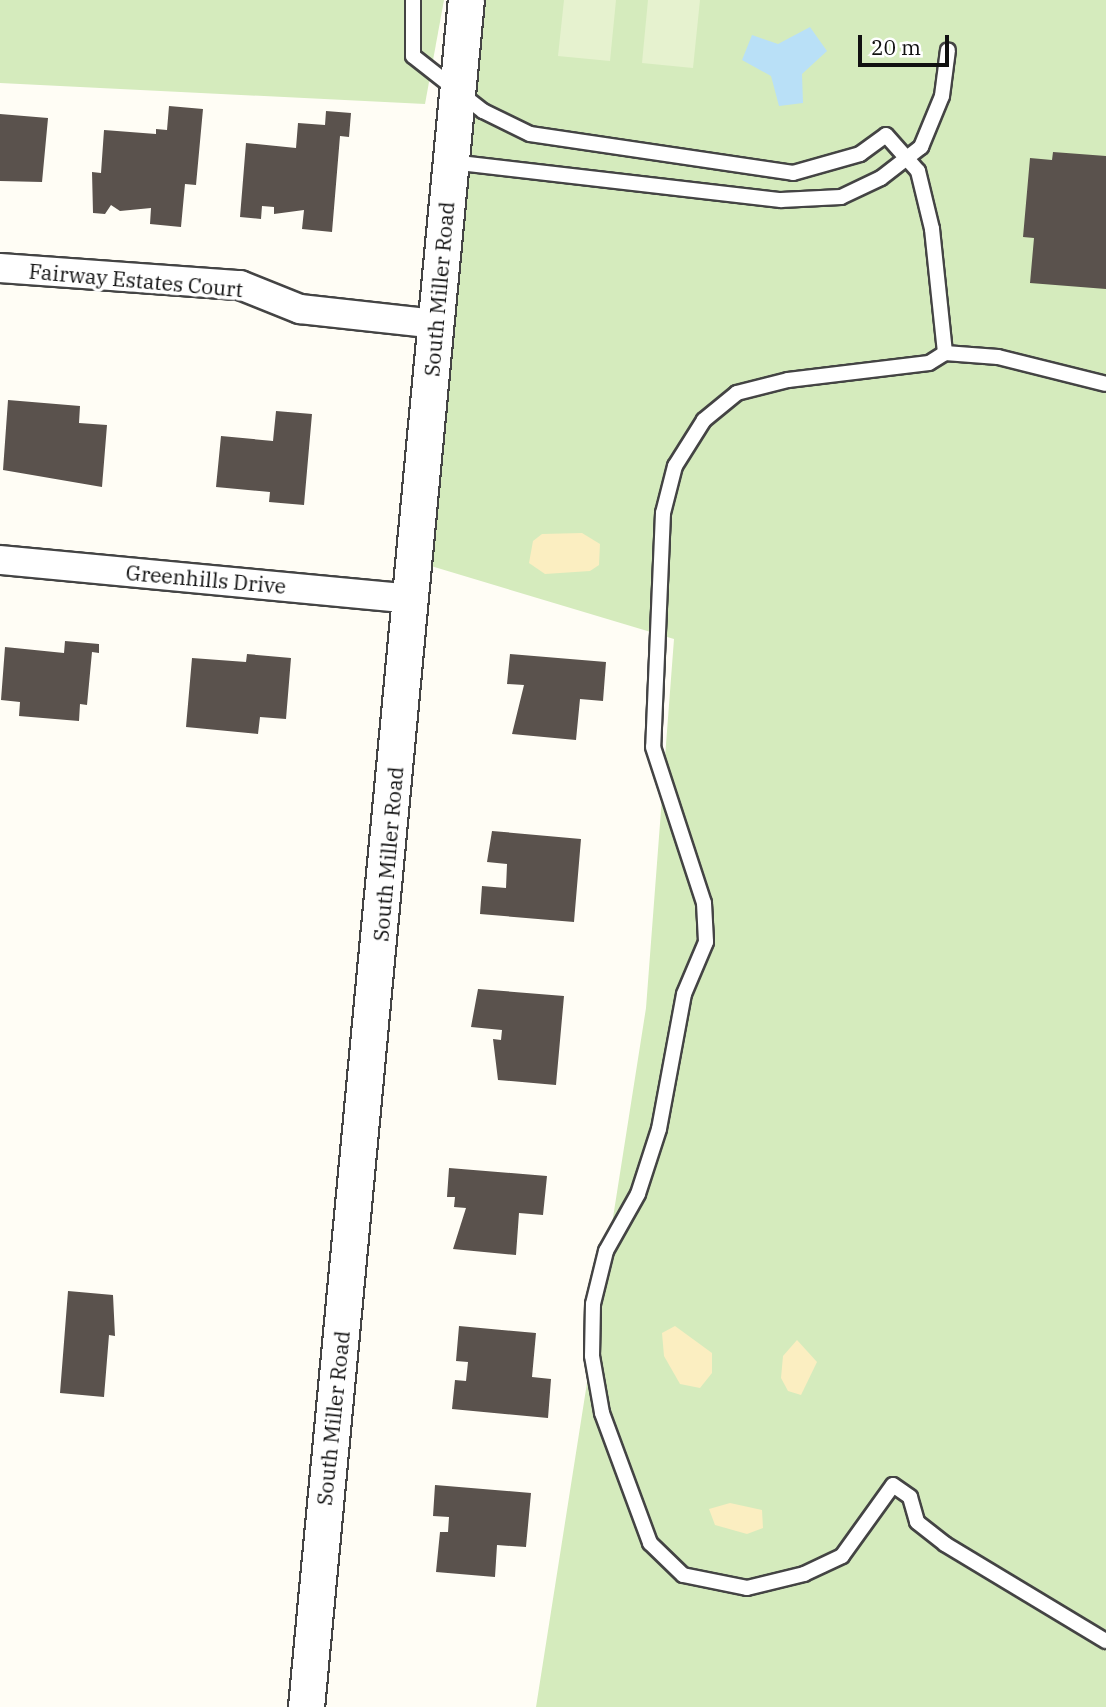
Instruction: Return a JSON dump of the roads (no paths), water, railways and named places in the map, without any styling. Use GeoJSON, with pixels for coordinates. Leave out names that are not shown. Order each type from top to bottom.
{"type":"FeatureCollection","features":[{"type":"Feature","properties":{"kind":"street","name":"South Miller Road"},"geometry":{"type":"LineString","coordinates":[[306,1707],[412,599],[466,0]]}},
{"type":"Feature","properties":{"kind":"street","name":"Fairway Estates Court"},"geometry":{"type":"LineString","coordinates":[[0,268],[240,285],[300,309],[435,324]]}},
{"type":"Feature","properties":{"kind":"street","name":"Greenhills Drive"},"geometry":{"type":"LineString","coordinates":[[0,559],[412,599]]}},
{"type":"Feature","properties":{"kind":"lane"},"geometry":{"type":"LineString","coordinates":[[413,0],[413,56],[457,90],[530,134],[793,173],[860,154],[886,135],[918,172],[932,229],[945,353]]}},
{"type":"Feature","properties":{"kind":"lane"},"geometry":{"type":"LineString","coordinates":[[450,162],[782,200],[841,197],[907,159],[921,147],[942,96],[948,50]]}},
{"type":"Feature","properties":{"kind":"lane"},"geometry":{"type":"LineString","coordinates":[[1106,384],[998,357],[945,353],[929,363],[788,380],[737,393],[704,420],[675,466],[663,513],[653,747],[704,903],[706,942],[684,994],[642,1181],[606,1251],[593,1304],[592,1356],[602,1413],[650,1543],[683,1575],[747,1588],[804,1574],[842,1556],[893,1485],[910,1497],[918,1522],[945,1544],[1106,1641]]}},
{"type":"Feature","properties":{"kind":"water"},"geometry":{"type":"Polygon","coordinates":[[[810,27],[827,51],[802,74],[803,103],[779,106],[771,76],[742,60],[752,35],[778,44],[810,27]]]}}]}
